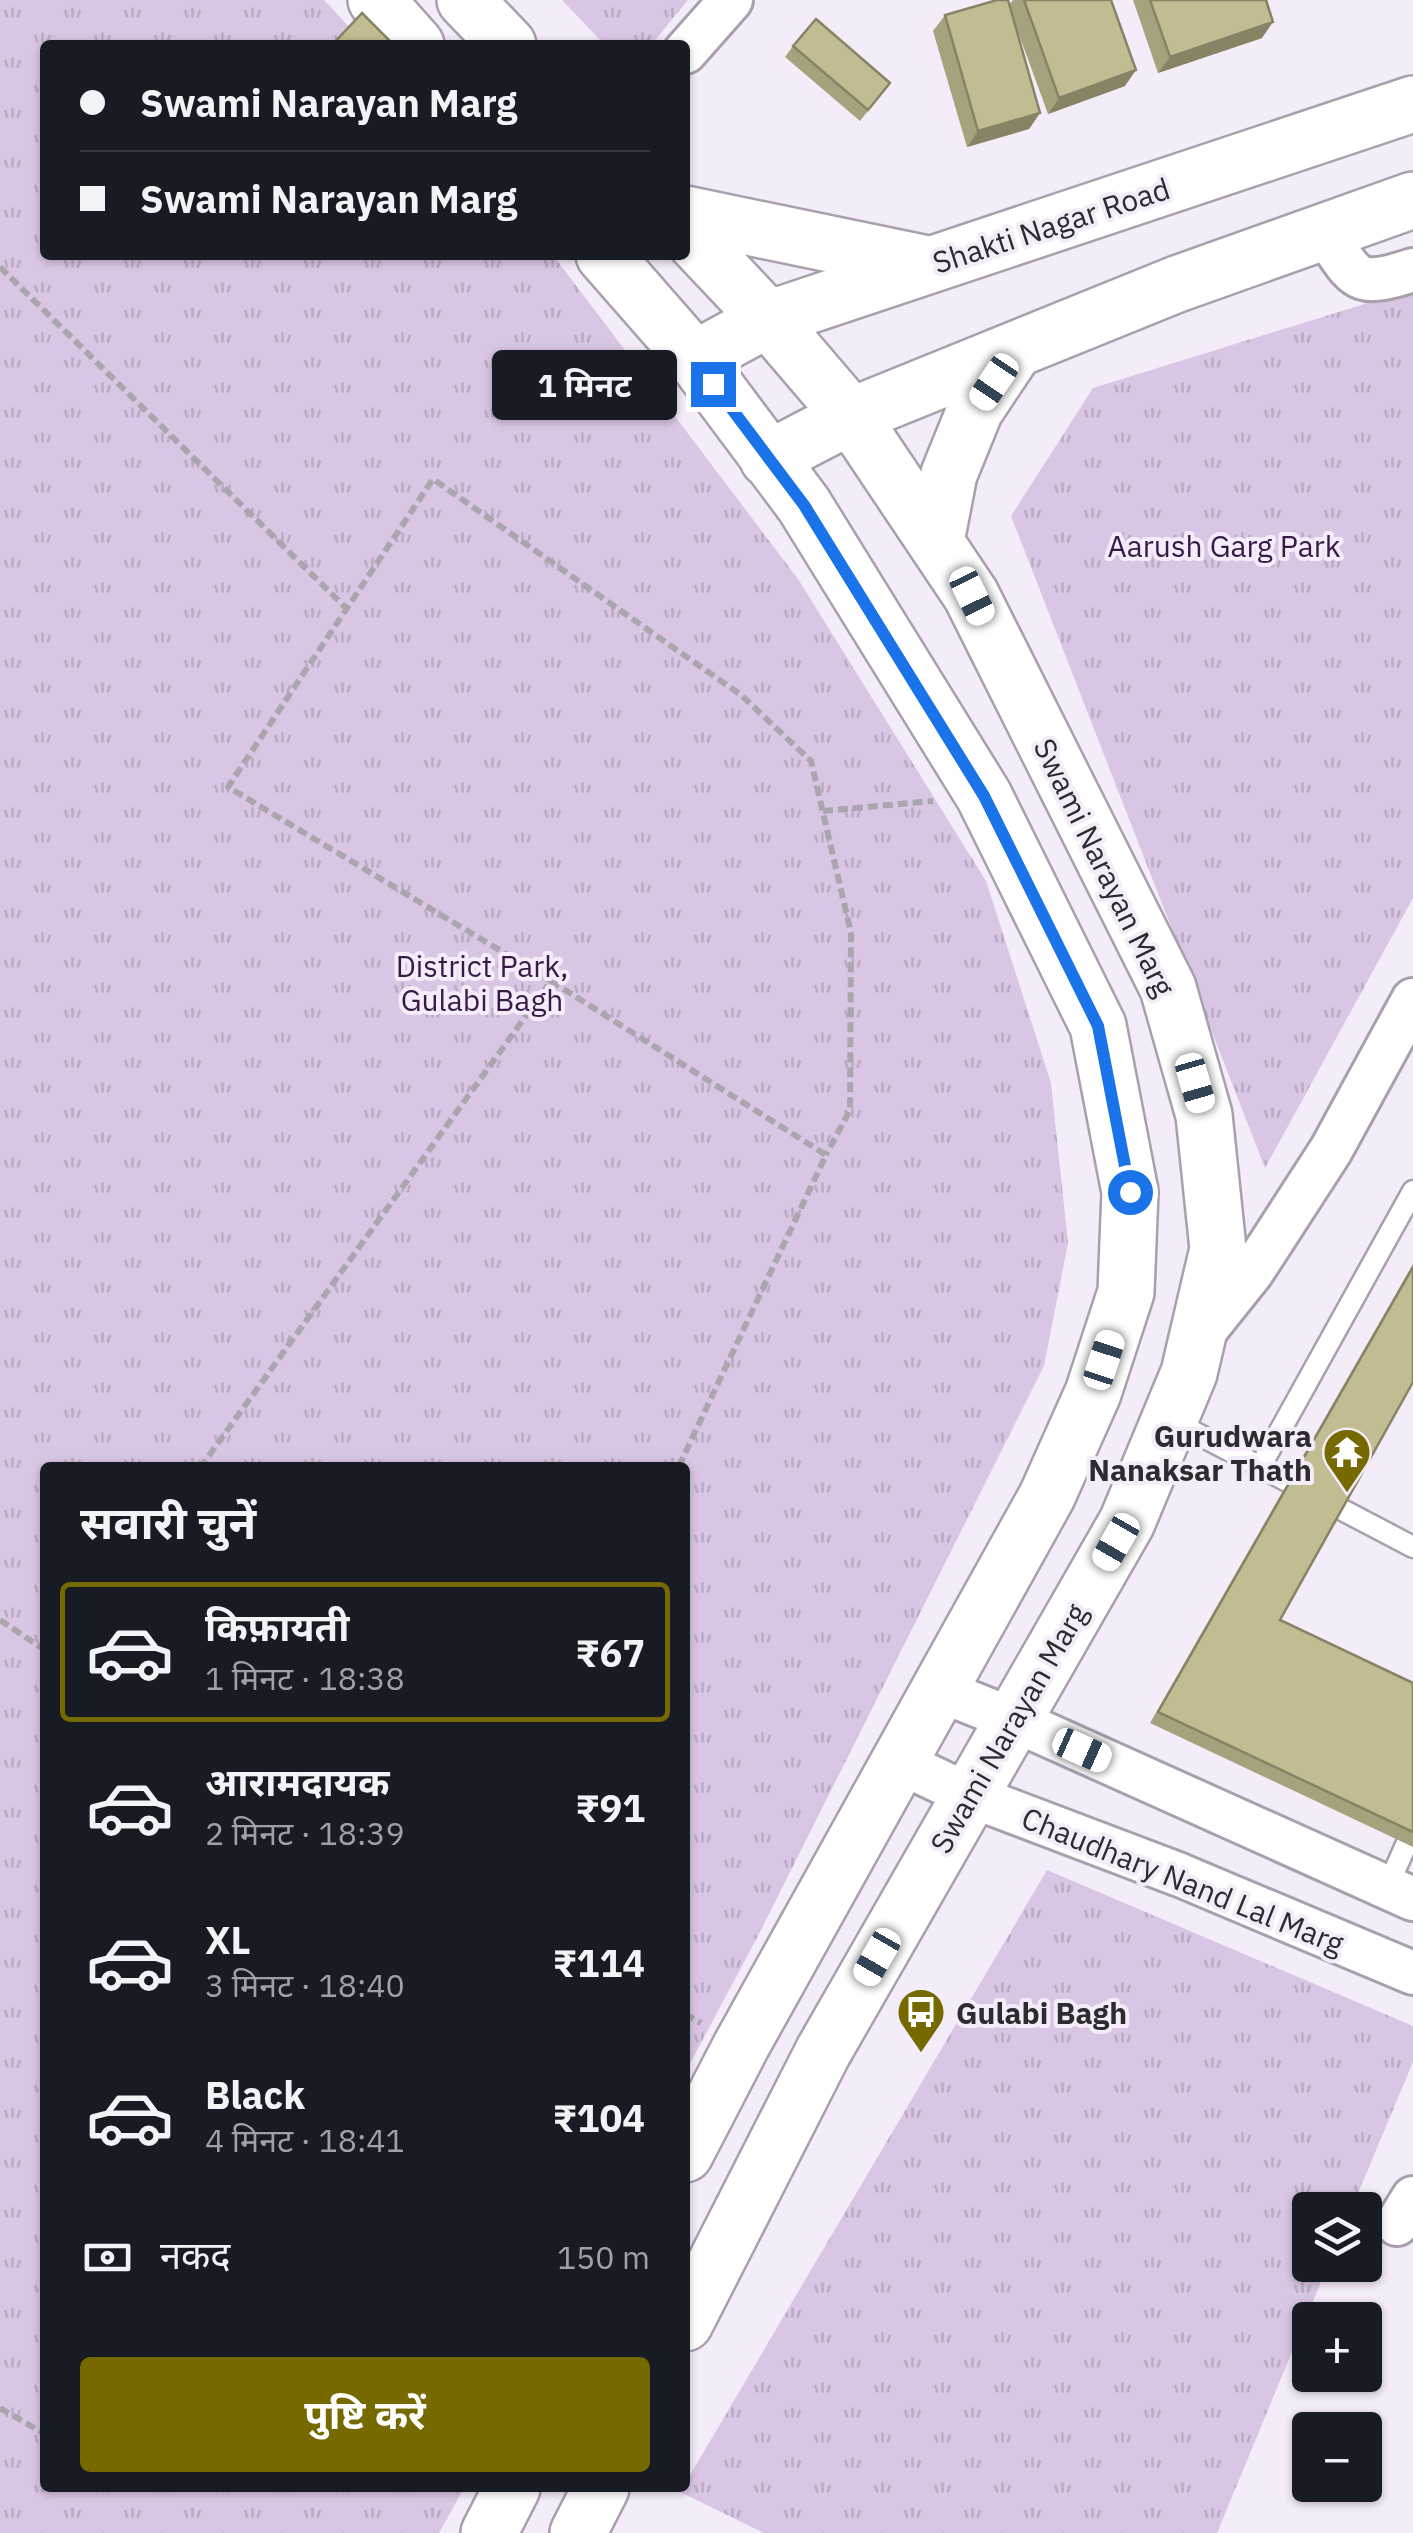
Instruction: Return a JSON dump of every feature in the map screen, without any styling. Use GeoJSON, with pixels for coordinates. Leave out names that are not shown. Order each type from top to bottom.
{"type":"FeatureCollection","features":[{"type":"Feature","properties":{"kind":"main road"},"geometry":{"type":"LineString","coordinates":[[376,0],[412,40]]}},
{"type":"Feature","properties":{"kind":"main road"},"geometry":{"type":"LineString","coordinates":[[465,0],[503,40]]}},
{"type":"Feature","properties":{"kind":"main road","name":"Shakti Nagar Road"},"geometry":{"type":"LineString","coordinates":[[695,359],[768,319],[1413,104]]}},
{"type":"Feature","properties":{"kind":"main road"},"geometry":{"type":"LineString","coordinates":[[768,459],[851,416],[1177,284],[1413,200]]}},
{"type":"Feature","properties":{"kind":"main road"},"geometry":{"type":"LineString","coordinates":[[690,215],[931,265]]}},
{"type":"Feature","properties":{"kind":"main road","name":"Swami Narayan Marg"},"geometry":{"type":"LineString","coordinates":[[690,236],[851,416],[972,596],[1168,988],[1204,1115],[1218,1249],[1189,1374],[1127,1522],[823,2052],[690,2312]]}},
{"type":"Feature","properties":{"kind":"main road"},"geometry":{"type":"LineString","coordinates":[[608,260],[695,359],[804,505],[984,796],[1098,1026],[1130,1192],[1126,1292],[1092,1394],[1047,1496],[690,2144]]}},
{"type":"Feature","properties":{"kind":"main road"},"geometry":{"type":"LineString","coordinates":[[936,542],[949,474],[975,410],[1013,353]]}},
{"type":"Feature","properties":{"kind":"main road"},"geometry":{"type":"LineString","coordinates":[[489,2533],[510,2492]]}},
{"type":"Feature","properties":{"kind":"main road"},"geometry":{"type":"LineString","coordinates":[[578,2533],[599,2492]]}},
{"type":"Feature","properties":{"kind":"street"},"geometry":{"type":"LineString","coordinates":[[690,46],[731,0]]}},
{"type":"Feature","properties":{"kind":"street"},"geometry":{"type":"LineString","coordinates":[[1324,232],[1354,275],[1363,280],[1380,280],[1413,270]]}},
{"type":"Feature","properties":{"kind":"street"},"geometry":{"type":"LineString","coordinates":[[1196,1341],[1252,1272],[1331,1150],[1413,1000]]}},
{"type":"Feature","properties":{"kind":"street"},"geometry":{"type":"LineString","coordinates":[[939,1690],[1400,1894]]}},
{"type":"Feature","properties":{"kind":"street","name":"Chaudhary Nand Lal Marg"},"geometry":{"type":"LineString","coordinates":[[898,1762],[969,1795],[1180,1875],[1413,1973]]}},
{"type":"Feature","properties":{"kind":"lane"},"geometry":{"type":"LineString","coordinates":[[1260,1468],[1413,1191]]}},
{"type":"Feature","properties":{"kind":"lane"},"geometry":{"type":"LineString","coordinates":[[1170,1419],[1413,1547]]}},
{"type":"Feature","properties":{"kind":"lane"},"geometry":{"type":"LineString","coordinates":[[1400,1894],[1413,1829]]}},
{"type":"Feature","properties":{"kind":"path"},"geometry":{"type":"LineString","coordinates":[[0,267],[347,609]]}},
{"type":"Feature","properties":{"kind":"path"},"geometry":{"type":"LineString","coordinates":[[681,1462],[850,1110],[852,934],[812,762],[741,695],[433,480],[228,787],[551,982],[826,1155]]}},
{"type":"Feature","properties":{"kind":"path"},"geometry":{"type":"LineString","coordinates":[[823,811],[984,796]]}},
{"type":"Feature","properties":{"kind":"path"},"geometry":{"type":"LineString","coordinates":[[204,1462],[551,982]]}},
{"type":"Feature","properties":{"kind":"path"},"geometry":{"type":"LineString","coordinates":[[0,1620],[40,1647]]}},
{"type":"Feature","properties":{"kind":"path"},"geometry":{"type":"LineString","coordinates":[[0,2408],[40,2431]]}},
{"type":"Feature","properties":{"kind":"green space","name":"District Park, Gulabi Bagh"},"geometry":{"type":"Polygon","coordinates":[[[0,0],[324,0],[351,29],[341,40],[40,40],[40,260],[557,260],[798,579],[986,881],[1051,1083],[1068,1243],[1044,1366],[690,2064],[690,1462],[40,1462],[40,2492],[462,2492],[439,2533],[0,2533],[0,0]]]}},
{"type":"Feature","properties":{"kind":"green space"},"geometry":{"type":"Polygon","coordinates":[[[562,0],[688,0],[655,40],[600,40],[562,0]]]}},
{"type":"Feature","properties":{"kind":"green space","name":"Aarush Garg Park"},"geometry":{"type":"Polygon","coordinates":[[[1413,289],[1413,898],[1265,1168],[1011,516],[1093,388],[1413,289]]]}},
{"type":"Feature","properties":{"kind":"green space"},"geometry":{"type":"Polygon","coordinates":[[[1047,1870],[1413,2026],[1413,2062],[1359,2192],[1292,2192],[1292,2282],[1321,2282],[1313,2302],[1292,2302],[1292,2352],[1217,2533],[764,2533],[680,2492],[690,2492],[690,2475],[1047,1870]]]}},
{"type":"Feature","properties":{"kind":"building"},"geometry":{"type":"Polygon","coordinates":[[[1008,0],[1040,113],[978,131],[945,15],[1008,0]]]}},
{"type":"Feature","properties":{"kind":"building"},"geometry":{"type":"Polygon","coordinates":[[[1024,0],[1111,0],[1136,70],[1059,98],[1024,0]]]}},
{"type":"Feature","properties":{"kind":"building"},"geometry":{"type":"Polygon","coordinates":[[[1150,0],[1266,0],[1273,22],[1170,57],[1150,0]]]}},
{"type":"Feature","properties":{"kind":"building"},"geometry":{"type":"Polygon","coordinates":[[[362,13],[389,40],[337,40],[362,13]]]}},
{"type":"Feature","properties":{"kind":"building"},"geometry":{"type":"Polygon","coordinates":[[[816,19],[890,83],[868,110],[793,46],[816,19]]]}},
{"type":"Feature","properties":{"kind":"building","name":"Gurudwara Nanaksar Thath"},"geometry":{"type":"Polygon","coordinates":[[[1413,1267],[1413,1382],[1280,1620],[1413,1683],[1413,1832],[1158,1712],[1413,1267]]]}},
{"type":"Feature","properties":{"kind":"place","name":"Gurudwara Nanaksar Thath"},"geometry":{"type":"Point","coordinates":[1347,1494]}},
{"type":"Feature","properties":{"kind":"place","name":"Gulabi Bagh"},"geometry":{"type":"Point","coordinates":[921,2054]}},
{"type":"Feature","properties":{"kind":"route"},"geometry":{"type":"LineString","coordinates":[[713,384],[804,505],[984,796],[1098,1026],[1130,1192]]}}]}
